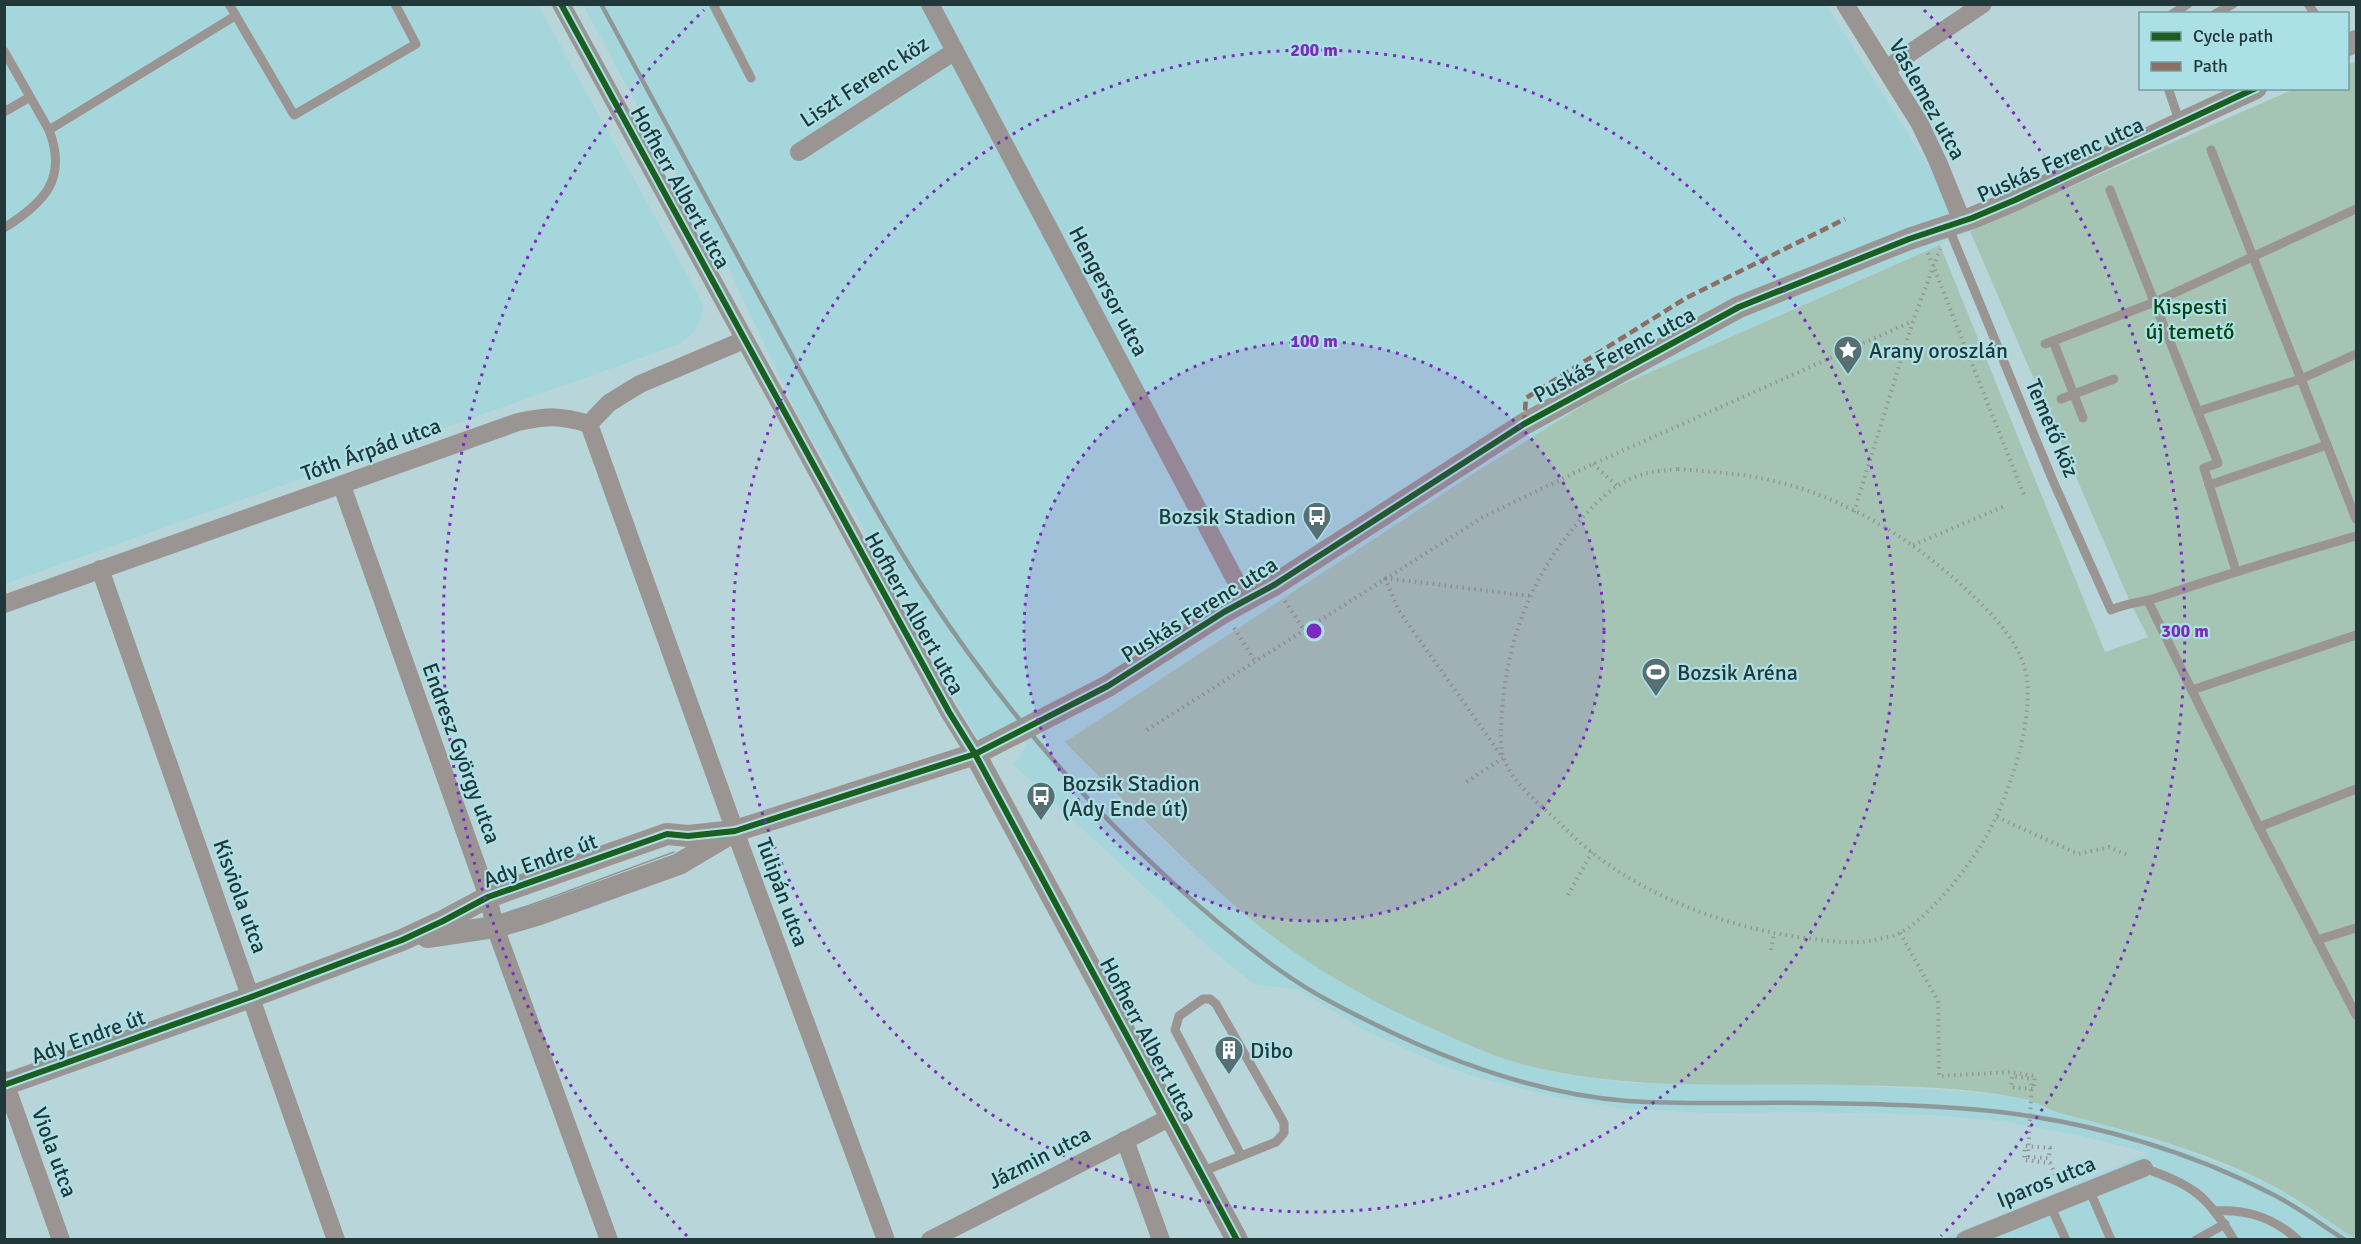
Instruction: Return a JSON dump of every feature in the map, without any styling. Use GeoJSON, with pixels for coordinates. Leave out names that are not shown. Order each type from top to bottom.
{"type":"FeatureCollection","features":[{"type":"Feature","properties":{"kind":"street","name":"Hofherr Albert utca"},"geometry":{"type":"LineString","coordinates":[[561,4],[949,712],[975,754],[1237,1239]]}},
{"type":"Feature","properties":{"kind":"street","name":"Hengersor utca"},"geometry":{"type":"LineString","coordinates":[[930,4],[1246,600]]}},
{"type":"Feature","properties":{"kind":"street","name":"Vaslemez utca"},"geometry":{"type":"LineString","coordinates":[[1845,4],[1920,124],[1938,162],[1955,223]]}},
{"type":"Feature","properties":{"kind":"street"},"geometry":{"type":"LineString","coordinates":[[1886,69],[1983,4]]}},
{"type":"Feature","properties":{"kind":"street","name":"Liszt Ferenc köz"},"geometry":{"type":"LineString","coordinates":[[799,152],[955,51]]}},
{"type":"Feature","properties":{"kind":"street","name":"Puskás Ferenc utca"},"geometry":{"type":"LineString","coordinates":[[1028,728],[1108,686],[1224,612],[1274,585],[1524,424],[1739,308],[2015,200],[2252,90]]}},
{"type":"Feature","properties":{"kind":"street"},"geometry":{"type":"LineString","coordinates":[[589,424],[609,404],[632,389],[689,362],[744,340]]}},
{"type":"Feature","properties":{"kind":"street","name":"Tóth Árpád utca"},"geometry":{"type":"LineString","coordinates":[[4,604],[518,422],[563,416],[589,424]]}},
{"type":"Feature","properties":{"kind":"street","name":"Tulipán utca"},"geometry":{"type":"LineString","coordinates":[[589,424],[735,831],[886,1239]]}},
{"type":"Feature","properties":{"kind":"street","name":"Endresz György utca"},"geometry":{"type":"LineString","coordinates":[[342,486],[488,897],[495,927],[609,1239]]}},
{"type":"Feature","properties":{"kind":"street","name":"Kisviola utca"},"geometry":{"type":"LineString","coordinates":[[100,569],[336,1239]]}},
{"type":"Feature","properties":{"kind":"street","name":"Ady Endre út"},"geometry":{"type":"LineString","coordinates":[[5,1083],[251,997],[402,940],[488,897],[667,834],[688,837],[735,831],[975,754],[1028,728]]}},
{"type":"Feature","properties":{"kind":"street","name":"Ady Endre út"},"geometry":{"type":"LineString","coordinates":[[402,940],[495,927],[537,915],[679,864],[735,831]]}},
{"type":"Feature","properties":{"kind":"street","name":"Viola utca"},"geometry":{"type":"LineString","coordinates":[[5,1083],[61,1239]]}},
{"type":"Feature","properties":{"kind":"street","name":"Jázmin utca"},"geometry":{"type":"LineString","coordinates":[[930,1239],[1171,1117]]}},
{"type":"Feature","properties":{"kind":"street"},"geometry":{"type":"LineString","coordinates":[[1125,1140],[1161,1239]]}},
{"type":"Feature","properties":{"kind":"street","name":"Iparos utca"},"geometry":{"type":"LineString","coordinates":[[1965,1239],[2144,1168]]}},
{"type":"Feature","properties":{"kind":"lane"},"geometry":{"type":"LineString","coordinates":[[229,4],[294,115],[416,44],[395,4]]}},
{"type":"Feature","properties":{"kind":"lane"},"geometry":{"type":"LineString","coordinates":[[713,4],[751,78]]}},
{"type":"Feature","properties":{"kind":"lane"},"geometry":{"type":"LineString","coordinates":[[2175,12],[2188,4]]}},
{"type":"Feature","properties":{"kind":"lane"},"geometry":{"type":"LineString","coordinates":[[2219,12],[2233,4]]}},
{"type":"Feature","properties":{"kind":"lane"},"geometry":{"type":"LineString","coordinates":[[49,130],[235,16]]}},
{"type":"Feature","properties":{"kind":"lane"},"geometry":{"type":"LineString","coordinates":[[4,51],[49,130],[56,161],[48,190],[30,212],[4,228]]}},
{"type":"Feature","properties":{"kind":"lane"},"geometry":{"type":"LineString","coordinates":[[2169,90],[2181,124]]}},
{"type":"Feature","properties":{"kind":"lane"},"geometry":{"type":"LineString","coordinates":[[4,112],[30,97]]}},
{"type":"Feature","properties":{"kind":"lane"},"geometry":{"type":"LineString","coordinates":[[2211,150],[2356,519]]}},
{"type":"Feature","properties":{"kind":"lane"},"geometry":{"type":"LineString","coordinates":[[2109,190],[2218,463],[2204,468],[2236,571]]}},
{"type":"Feature","properties":{"kind":"lane"},"geometry":{"type":"LineString","coordinates":[[2083,418],[2049,343],[2155,302],[2356,209]]}},
{"type":"Feature","properties":{"kind":"lane","name":"Temető köz"},"geometry":{"type":"LineString","coordinates":[[1955,223],[2053,481],[2111,610],[2130,602],[2148,601]]}},
{"type":"Feature","properties":{"kind":"lane"},"geometry":{"type":"LineString","coordinates":[[2199,411],[2301,379],[2356,354]]}},
{"type":"Feature","properties":{"kind":"lane"},"geometry":{"type":"LineString","coordinates":[[2061,399],[2114,379]]}},
{"type":"Feature","properties":{"kind":"lane"},"geometry":{"type":"LineString","coordinates":[[2209,485],[2327,445]]}},
{"type":"Feature","properties":{"kind":"lane"},"geometry":{"type":"LineString","coordinates":[[2356,536],[2236,571],[2148,601],[2259,827],[2356,1015]]}},
{"type":"Feature","properties":{"kind":"lane"},"geometry":{"type":"LineString","coordinates":[[2192,690],[2356,635]]}},
{"type":"Feature","properties":{"kind":"lane"},"geometry":{"type":"LineString","coordinates":[[2259,827],[2356,789]]}},
{"type":"Feature","properties":{"kind":"lane"},"geometry":{"type":"LineString","coordinates":[[2317,940],[2356,928]]}},
{"type":"Feature","properties":{"kind":"lane"},"geometry":{"type":"LineString","coordinates":[[1201,1172],[1276,1142],[1284,1133],[1284,1123],[1216,1004],[1210,999],[1203,999],[1179,1016],[1175,1030],[1241,1155]]}},
{"type":"Feature","properties":{"kind":"lane"},"geometry":{"type":"LineString","coordinates":[[2144,1168],[2186,1184],[2217,1211],[2234,1239]]}},
{"type":"Feature","properties":{"kind":"lane"},"geometry":{"type":"LineString","coordinates":[[2089,1189],[2111,1239]]}},
{"type":"Feature","properties":{"kind":"lane"},"geometry":{"type":"LineString","coordinates":[[2050,1205],[2066,1239]]}},
{"type":"Feature","properties":{"kind":"lane"},"geometry":{"type":"LineString","coordinates":[[2217,1211],[2237,1210],[2262,1216],[2298,1239]]}},
{"type":"Feature","properties":{"kind":"lane"},"geometry":{"type":"LineString","coordinates":[[2196,1239],[2225,1224]]}},
{"type":"Feature","properties":{"kind":"path"},"geometry":{"type":"LineString","coordinates":[[1854,512],[1913,321],[1933,266],[1955,223]]}},
{"type":"Feature","properties":{"kind":"path"},"geometry":{"type":"LineString","coordinates":[[1921,235],[2024,495]]}},
{"type":"Feature","properties":{"kind":"path"},"geometry":{"type":"LineString","coordinates":[[1147,730],[1483,517],[1593,464],[1913,321]]}},
{"type":"Feature","properties":{"kind":"path"},"geometry":{"type":"LineString","coordinates":[[1593,464],[1617,486]]}},
{"type":"Feature","properties":{"kind":"path"},"geometry":{"type":"LineString","coordinates":[[1384,578],[1399,611],[1503,758],[1515,779],[1592,852],[1663,897],[1730,922],[1774,933],[1836,942],[1862,943],[1900,933],[1936,904],[1975,855],[1996,817],[2008,788],[2019,753],[2026,708],[2027,680],[2022,660],[2011,638],[1988,611],[1941,566],[1913,545],[1854,512],[1787,484],[1734,473],[1678,469],[1644,472],[1617,486],[1595,505],[1567,535],[1544,568],[1530,596],[1513,639],[1503,683],[1501,727],[1503,758]]}},
{"type":"Feature","properties":{"kind":"path"},"geometry":{"type":"LineString","coordinates":[[1913,545],[2005,506]]}},
{"type":"Feature","properties":{"kind":"path"},"geometry":{"type":"LineString","coordinates":[[1384,578],[1530,596]]}},
{"type":"Feature","properties":{"kind":"path"},"geometry":{"type":"LineString","coordinates":[[1274,585],[1304,630]]}},
{"type":"Feature","properties":{"kind":"path"},"geometry":{"type":"LineString","coordinates":[[1224,612],[1255,661]]}},
{"type":"Feature","properties":{"kind":"path"},"geometry":{"type":"LineString","coordinates":[[1463,784],[1503,758]]}},
{"type":"Feature","properties":{"kind":"path"},"geometry":{"type":"LineString","coordinates":[[1996,817],[2078,854],[2109,847],[2129,856]]}},
{"type":"Feature","properties":{"kind":"path"},"geometry":{"type":"LineString","coordinates":[[1568,895],[1592,852]]}},
{"type":"Feature","properties":{"kind":"path"},"geometry":{"type":"LineString","coordinates":[[1771,950],[1774,933]]}},
{"type":"Feature","properties":{"kind":"path"},"geometry":{"type":"LineString","coordinates":[[1900,933],[1938,1001],[1939,1076],[2011,1072],[2035,1076],[2034,1089],[2011,1087],[2012,1076],[2032,1079],[2028,1157],[2049,1158],[2050,1149],[2025,1146],[2024,1160],[2050,1162]]}},
{"type":"Feature","properties":{"kind":"shaded area"},"geometry":{"type":"Polygon","coordinates":[[[4,5],[538,5],[703,304],[701,319],[694,332],[680,344],[5,584],[4,5]]]}},
{"type":"Feature","properties":{"kind":"shaded area"},"geometry":{"type":"Polygon","coordinates":[[[583,5],[1826,5],[1970,231],[1603,393],[1065,742],[1109,789],[1186,862],[1253,921],[1283,944],[1341,983],[1484,1052],[1563,1074],[1627,1083],[1847,1085],[1972,1092],[2025,1098],[2055,1111],[2116,1127],[2247,1174],[2283,1192],[2356,1239],[1943,1239],[2149,1153],[2082,1136],[2001,1121],[1933,1115],[1805,1112],[1713,1113],[1623,1109],[1554,1097],[1473,1076],[1441,1065],[1362,1029],[1297,989],[1255,985],[1214,952],[1014,765],[1027,744],[1014,731],[981,744],[937,669],[929,640],[800,419],[707,224],[662,151],[583,5]]]}},
{"type":"Feature","properties":{"kind":"green space","name":"Bozsik Aréna"},"geometry":{"type":"Polygon","coordinates":[[[2356,61],[2356,1239],[2284,1192],[2231,1166],[2175,1145],[2060,1113],[2025,1099],[1956,1089],[1806,1084],[1682,1084],[1600,1079],[1518,1063],[1487,1053],[1365,996],[1318,968],[1274,937],[1212,885],[1065,742],[1476,472],[1603,393],[1940,245],[2105,652],[2148,637],[2130,602],[1970,231],[2292,90],[2349,90],[2349,64],[2356,61]]]}},
{"type":"Feature","properties":{"kind":"tram line"},"geometry":{"type":"LineString","coordinates":[[4,1090],[254,1003],[404,946],[533,904],[674,852]]}},
{"type":"Feature","properties":{"kind":"tram line"},"geometry":{"type":"LineString","coordinates":[[4,1079],[400,935],[430,930]]}},
{"type":"Feature","properties":{"kind":"railway"},"geometry":{"type":"LineString","coordinates":[[601,4],[868,494],[903,555],[953,631],[1021,721],[1096,807],[1177,886],[1219,923],[1274,966],[1318,995],[1395,1034],[1480,1069],[1538,1086],[1568,1093],[1628,1101],[1930,1106],[2035,1117],[2142,1142],[2211,1166],[2276,1196],[2345,1240]]}},
{"type":"Feature","properties":{"kind":"marked path"},"geometry":{"type":"LineString","coordinates":[[1524,424],[1526,398],[1686,298],[1845,219]]}},
{"type":"Feature","properties":{"kind":"cycle path"},"geometry":{"type":"LineString","coordinates":[[561,4],[949,712],[975,754],[1237,1240]]}},
{"type":"Feature","properties":{"kind":"cycle path"},"geometry":{"type":"LineString","coordinates":[[4,1085],[251,997],[402,940],[488,897],[667,834],[688,836],[735,831],[975,754],[1108,686],[1224,612],[1274,585],[1524,424],[1739,307],[1909,239],[1972,218],[2015,200],[2252,90]]}},
{"type":"Feature","properties":{"kind":"place","name":"Arany oroszlán"},"geometry":{"type":"Point","coordinates":[1848,376]}},
{"type":"Feature","properties":{"kind":"place","name":"Bozsik Stadion"},"geometry":{"type":"Point","coordinates":[1317,542]}},
{"type":"Feature","properties":{"kind":"place","name":"Bozsik Aréna"},"geometry":{"type":"Point","coordinates":[1656,698]}},
{"type":"Feature","properties":{"kind":"place","name":"Bozsik Stadion (Ady Ende út)"},"geometry":{"type":"Point","coordinates":[1041,822]}},
{"type":"Feature","properties":{"kind":"place","name":"Dibo"},"geometry":{"type":"Point","coordinates":[1229,1076]}},
{"type":"Feature","properties":{"kind":"park label","name":"Kispesti új temető"},"geometry":{"type":"Point","coordinates":[2190,318]}}]}
